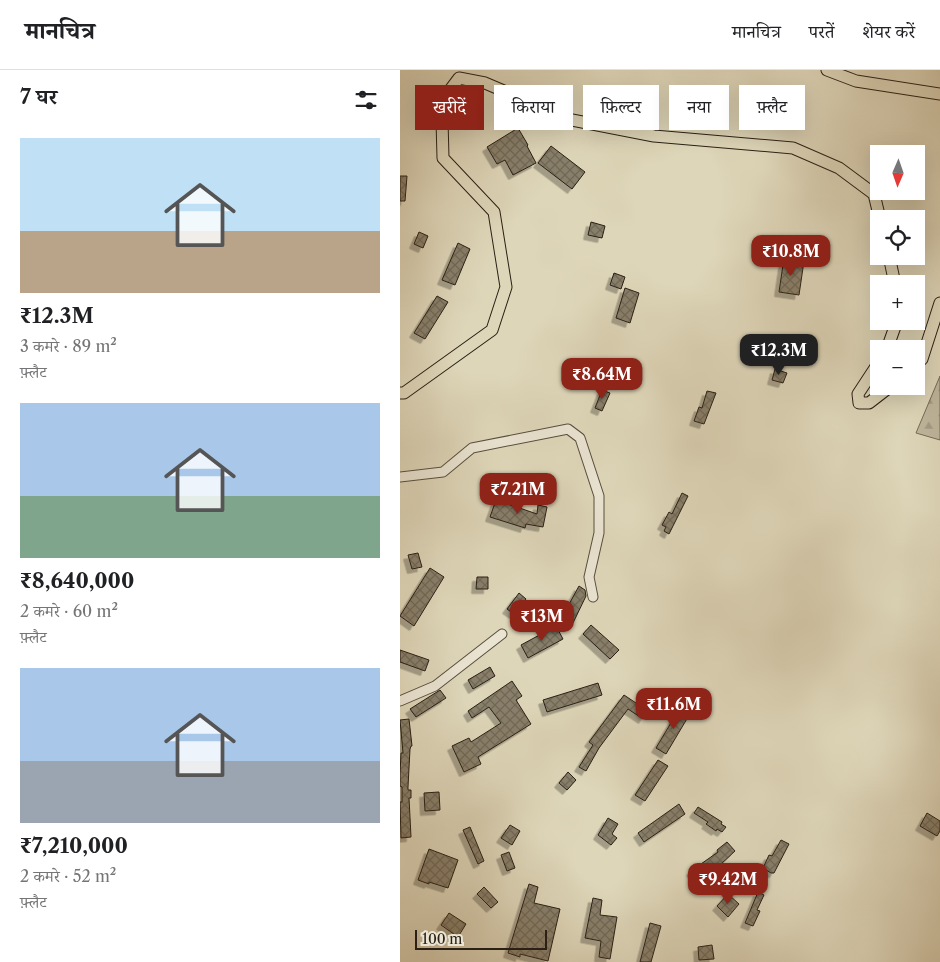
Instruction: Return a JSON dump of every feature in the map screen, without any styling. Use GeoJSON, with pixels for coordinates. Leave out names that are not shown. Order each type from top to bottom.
{"type":"FeatureCollection","features":[{"type":"Feature","properties":{"kind":"main road"},"geometry":{"type":"LineString","coordinates":[[827,70],[856,81],[940,94]]}},
{"type":"Feature","properties":{"kind":"main road"},"geometry":{"type":"LineString","coordinates":[[400,393],[404,393],[492,330],[506,287],[494,212],[443,158],[442,120],[444,98],[459,78],[485,83],[572,120],[654,136],[793,148],[839,168],[874,194],[878,210]]}},
{"type":"Feature","properties":{"kind":"main road"},"geometry":{"type":"LineString","coordinates":[[925,350],[940,303]]}},
{"type":"Feature","properties":{"kind":"main road"},"geometry":{"type":"LineString","coordinates":[[870,376],[858,394],[859,403],[869,403],[879,395]]}},
{"type":"Feature","properties":{"kind":"street"},"geometry":{"type":"LineString","coordinates":[[400,478],[443,472],[472,448],[568,429],[580,438],[599,496],[599,533],[589,577],[594,597]]}},
{"type":"Feature","properties":{"kind":"street"},"geometry":{"type":"LineString","coordinates":[[400,701],[435,686],[502,634]]}},
{"type":"Feature","properties":{"kind":"green space"},"geometry":{"type":"Polygon","coordinates":[[[940,376],[940,440],[916,433],[940,376]]]}},
{"type":"Feature","properties":{"kind":"building"},"geometry":{"type":"Polygon","coordinates":[[[515,130],[519,130],[536,163],[513,175],[505,160],[497,164],[487,147],[515,130]]]}},
{"type":"Feature","properties":{"kind":"building"},"geometry":{"type":"Polygon","coordinates":[[[551,146],[585,172],[572,189],[538,163],[551,146]]]}},
{"type":"Feature","properties":{"kind":"building"},"geometry":{"type":"Polygon","coordinates":[[[400,176],[407,176],[405,201],[400,201],[400,176]]]}},
{"type":"Feature","properties":{"kind":"building"},"geometry":{"type":"Polygon","coordinates":[[[591,222],[605,226],[602,238],[588,235],[591,222]]]}},
{"type":"Feature","properties":{"kind":"building"},"geometry":{"type":"Polygon","coordinates":[[[419,232],[428,236],[423,248],[414,244],[419,232]]]}},
{"type":"Feature","properties":{"kind":"building"},"geometry":{"type":"Polygon","coordinates":[[[458,243],[470,249],[455,285],[442,280],[458,243]]]}},
{"type":"Feature","properties":{"kind":"building"},"geometry":{"type":"Polygon","coordinates":[[[784,258],[804,261],[799,295],[779,292],[784,258]]]}},
{"type":"Feature","properties":{"kind":"building"},"geometry":{"type":"Polygon","coordinates":[[[614,273],[625,277],[621,289],[610,285],[614,273]]]}},
{"type":"Feature","properties":{"kind":"building"},"geometry":{"type":"Polygon","coordinates":[[[625,288],[639,293],[630,323],[616,318],[625,288]]]}},
{"type":"Feature","properties":{"kind":"building"},"geometry":{"type":"Polygon","coordinates":[[[437,296],[448,302],[425,339],[414,333],[437,296]]]}},
{"type":"Feature","properties":{"kind":"building"},"geometry":{"type":"Polygon","coordinates":[[[775,369],[787,373],[783,383],[772,380],[775,369]]]}},
{"type":"Feature","properties":{"kind":"building"},"geometry":{"type":"Polygon","coordinates":[[[602,390],[610,393],[602,411],[595,408],[602,390]]]}},
{"type":"Feature","properties":{"kind":"building"},"geometry":{"type":"Polygon","coordinates":[[[707,391],[716,393],[704,424],[694,421],[699,407],[702,408],[707,391]]]}},
{"type":"Feature","properties":{"kind":"building"},"geometry":{"type":"Polygon","coordinates":[[[682,493],[688,496],[669,534],[664,531],[666,527],[662,525],[669,512],[672,514],[682,493]]]}},
{"type":"Feature","properties":{"kind":"building"},"geometry":{"type":"Polygon","coordinates":[[[496,500],[537,514],[538,505],[547,507],[543,527],[526,524],[525,528],[490,517],[496,500]]]}},
{"type":"Feature","properties":{"kind":"building"},"geometry":{"type":"Polygon","coordinates":[[[418,553],[422,567],[412,569],[408,555],[418,553]]]}},
{"type":"Feature","properties":{"kind":"building"},"geometry":{"type":"Polygon","coordinates":[[[430,568],[444,577],[414,626],[400,616],[430,568]]]}},
{"type":"Feature","properties":{"kind":"building"},"geometry":{"type":"Polygon","coordinates":[[[477,577],[488,577],[488,589],[476,589],[477,577]]]}},
{"type":"Feature","properties":{"kind":"building"},"geometry":{"type":"Polygon","coordinates":[[[579,586],[585,590],[586,596],[573,623],[562,617],[579,586]]]}},
{"type":"Feature","properties":{"kind":"building"},"geometry":{"type":"Polygon","coordinates":[[[519,593],[526,599],[514,614],[507,609],[519,593]]]}},
{"type":"Feature","properties":{"kind":"building"},"geometry":{"type":"Polygon","coordinates":[[[591,625],[619,650],[610,659],[583,634],[591,625]]]}},
{"type":"Feature","properties":{"kind":"building"},"geometry":{"type":"Polygon","coordinates":[[[556,626],[563,639],[528,658],[521,645],[556,626]]]}},
{"type":"Feature","properties":{"kind":"building"},"geometry":{"type":"Polygon","coordinates":[[[400,650],[429,660],[425,671],[400,662],[400,650]]]}},
{"type":"Feature","properties":{"kind":"building"},"geometry":{"type":"Polygon","coordinates":[[[490,667],[495,676],[473,689],[468,680],[490,667]]]}},
{"type":"Feature","properties":{"kind":"building"},"geometry":{"type":"Polygon","coordinates":[[[512,681],[522,696],[516,700],[531,724],[478,757],[481,764],[464,772],[452,746],[469,738],[471,742],[501,723],[489,707],[472,718],[468,711],[512,681]]]}},
{"type":"Feature","properties":{"kind":"building"},"geometry":{"type":"Polygon","coordinates":[[[598,683],[602,695],[547,712],[543,700],[598,683]]]}},
{"type":"Feature","properties":{"kind":"building"},"geometry":{"type":"Polygon","coordinates":[[[440,690],[446,698],[416,717],[410,709],[440,690]]]}},
{"type":"Feature","properties":{"kind":"building"},"geometry":{"type":"Polygon","coordinates":[[[624,695],[639,705],[643,699],[652,705],[643,719],[628,709],[599,748],[586,771],[579,767],[593,745],[589,742],[624,695]]]}},
{"type":"Feature","properties":{"kind":"building"},"geometry":{"type":"Polygon","coordinates":[[[681,706],[691,712],[666,754],[656,748],[681,706]]]}},
{"type":"Feature","properties":{"kind":"building"},"geometry":{"type":"Polygon","coordinates":[[[409,719],[412,746],[410,749],[408,787],[408,790],[411,790],[411,798],[409,798],[411,837],[401,838],[400,802],[402,802],[402,787],[400,786],[400,774],[401,753],[403,753],[400,720],[409,719]]]}},
{"type":"Feature","properties":{"kind":"building"},"geometry":{"type":"Polygon","coordinates":[[[658,760],[668,766],[645,801],[635,795],[658,760]]]}},
{"type":"Feature","properties":{"kind":"building"},"geometry":{"type":"Polygon","coordinates":[[[568,772],[576,780],[567,790],[559,783],[568,772]]]}},
{"type":"Feature","properties":{"kind":"building"},"geometry":{"type":"Polygon","coordinates":[[[439,792],[440,810],[425,811],[424,793],[439,792]]]}},
{"type":"Feature","properties":{"kind":"building"},"geometry":{"type":"Polygon","coordinates":[[[679,804],[685,814],[644,842],[638,833],[679,804]]]}},
{"type":"Feature","properties":{"kind":"building"},"geometry":{"type":"Polygon","coordinates":[[[698,807],[722,822],[721,824],[726,827],[722,832],[717,829],[716,831],[706,824],[708,822],[694,813],[698,807]]]}},
{"type":"Feature","properties":{"kind":"building"},"geometry":{"type":"Polygon","coordinates":[[[927,813],[940,821],[940,831],[937,836],[920,826],[927,813]]]}},
{"type":"Feature","properties":{"kind":"building"},"geometry":{"type":"Polygon","coordinates":[[[608,818],[618,824],[612,834],[617,838],[611,845],[598,835],[608,818]]]}},
{"type":"Feature","properties":{"kind":"building"},"geometry":{"type":"Polygon","coordinates":[[[510,825],[520,831],[512,845],[501,838],[510,825]]]}},
{"type":"Feature","properties":{"kind":"building"},"geometry":{"type":"Polygon","coordinates":[[[470,827],[484,861],[478,864],[463,830],[470,827]]]}},
{"type":"Feature","properties":{"kind":"building"},"geometry":{"type":"Polygon","coordinates":[[[781,840],[789,844],[774,873],[771,873],[763,868],[769,855],[772,856],[781,840]]]}},
{"type":"Feature","properties":{"kind":"building"},"geometry":{"type":"Polygon","coordinates":[[[727,842],[735,851],[720,865],[721,867],[699,883],[691,871],[718,852],[717,850],[727,842]]]}},
{"type":"Feature","properties":{"kind":"building"},"geometry":{"type":"Polygon","coordinates":[[[429,849],[458,860],[448,888],[418,880],[429,849]]]}},
{"type":"Feature","properties":{"kind":"building"},"geometry":{"type":"Polygon","coordinates":[[[509,852],[515,868],[507,871],[501,855],[509,852]]]}},
{"type":"Feature","properties":{"kind":"building"},"geometry":{"type":"Polygon","coordinates":[[[529,884],[538,887],[534,903],[560,909],[548,961],[520,954],[520,957],[508,953],[529,884]]]}},
{"type":"Feature","properties":{"kind":"building"},"geometry":{"type":"Polygon","coordinates":[[[484,887],[498,902],[491,908],[477,894],[484,887]]]}},
{"type":"Feature","properties":{"kind":"building"},"geometry":{"type":"Polygon","coordinates":[[[758,892],[764,895],[757,910],[760,911],[753,926],[745,923],[758,892]]]}},
{"type":"Feature","properties":{"kind":"building"},"geometry":{"type":"Polygon","coordinates":[[[728,894],[739,904],[728,917],[717,906],[728,894]]]}},
{"type":"Feature","properties":{"kind":"building"},"geometry":{"type":"Polygon","coordinates":[[[593,898],[602,900],[600,915],[617,917],[610,959],[599,957],[601,941],[585,938],[593,898]]]}},
{"type":"Feature","properties":{"kind":"building"},"geometry":{"type":"Polygon","coordinates":[[[449,913],[466,924],[458,937],[441,925],[449,913]]]}},
{"type":"Feature","properties":{"kind":"building"},"geometry":{"type":"Polygon","coordinates":[[[650,923],[661,926],[651,962],[640,962],[650,923]]]}},
{"type":"Feature","properties":{"kind":"building"},"geometry":{"type":"Polygon","coordinates":[[[712,945],[714,959],[699,960],[698,947],[712,945]]]}}]}
